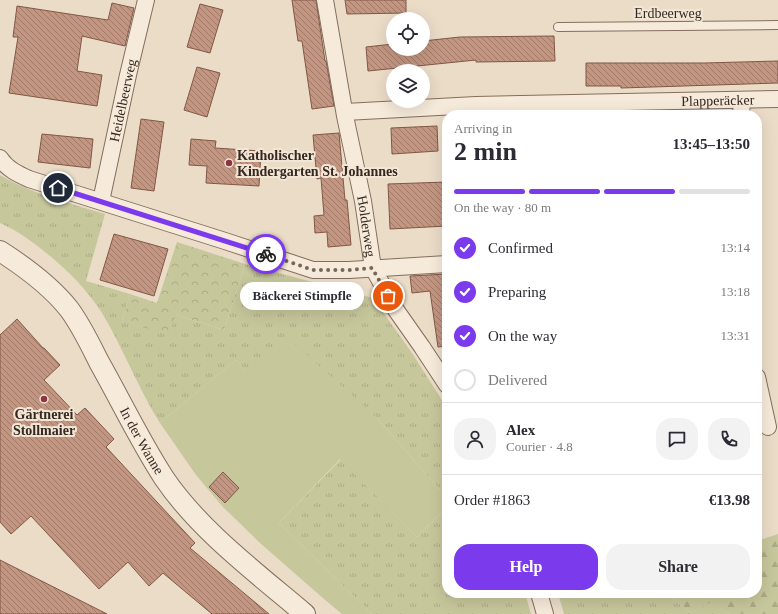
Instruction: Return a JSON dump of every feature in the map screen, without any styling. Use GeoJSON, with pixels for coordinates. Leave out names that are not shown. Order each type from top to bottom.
{"type":"FeatureCollection","features":[{"type":"Feature","properties":{"kind":"street","name":"Heidelbeerweg"},"geometry":{"type":"LineString","coordinates":[[101,201],[146,0]]}},
{"type":"Feature","properties":{"kind":"street","name":"Holderweg"},"geometry":{"type":"LineString","coordinates":[[325,0],[363,201],[372,268],[396,310],[442,377]]}},
{"type":"Feature","properties":{"kind":"street","name":"Plapperäcker"},"geometry":{"type":"LineString","coordinates":[[345,112],[476,105],[742,107],[778,99]]}},
{"type":"Feature","properties":{"kind":"street"},"geometry":{"type":"LineString","coordinates":[[0,158],[2,162],[14,172],[29,179],[313,270],[349,270],[442,264]]}},
{"type":"Feature","properties":{"kind":"street","name":"In der Wanne"},"geometry":{"type":"LineString","coordinates":[[0,251],[48,286],[69,310],[86,337],[144,446],[165,479],[187,507],[208,530],[239,558],[306,614]]}},
{"type":"Feature","properties":{"kind":"street"},"geometry":{"type":"LineString","coordinates":[[762,400],[768,427]]}},
{"type":"Feature","properties":{"kind":"street"},"geometry":{"type":"LineString","coordinates":[[540,598],[545,614]]}},
{"type":"Feature","properties":{"kind":"lane","name":"Erdbeerweg"},"geometry":{"type":"LineString","coordinates":[[558,27],[778,26]]}},
{"type":"Feature","properties":{"kind":"green space"},"geometry":{"type":"Polygon","coordinates":[[[0,175],[38,193],[105,214],[86,281],[130,294],[122,321],[176,315],[224,330],[245,264],[373,298],[412,353],[442,400],[442,492],[377,418],[247,372],[236,360],[160,423],[110,326],[94,301],[64,268],[42,249],[19,233],[0,223],[0,175]]]}},
{"type":"Feature","properties":{"kind":"green space"},"geometry":{"type":"Polygon","coordinates":[[[177,242],[245,264],[224,330],[176,315],[169,335],[122,321],[130,294],[157,303],[177,242]]]}},
{"type":"Feature","properties":{"kind":"green space"},"geometry":{"type":"Polygon","coordinates":[[[286,336],[377,418],[442,492],[442,512],[417,537],[340,459],[279,523],[372,614],[342,614],[260,543],[223,507],[196,475],[160,423],[236,360],[247,372],[286,336]]]}},
{"type":"Feature","properties":{"kind":"green space"},"geometry":{"type":"Polygon","coordinates":[[[341,459],[417,537],[442,512],[442,598],[526,598],[531,614],[372,614],[279,523],[341,459]]]}},
{"type":"Feature","properties":{"kind":"green space"},"geometry":{"type":"Polygon","coordinates":[[[778,534],[778,614],[730,614],[711,602],[691,613],[672,598],[762,598],[762,539],[778,534]]]}},
{"type":"Feature","properties":{"kind":"green space"},"geometry":{"type":"Polygon","coordinates":[[[559,598],[672,598],[691,613],[711,601],[730,614],[564,614],[559,598]]]}},
{"type":"Feature","properties":{"kind":"building"},"geometry":{"type":"Polygon","coordinates":[[[292,0],[316,0],[325,61],[334,106],[312,109],[302,41],[298,41],[292,0]]]}},
{"type":"Feature","properties":{"kind":"building"},"geometry":{"type":"Polygon","coordinates":[[[345,0],[406,0],[406,12],[347,14],[345,0]]]}},
{"type":"Feature","properties":{"kind":"building"},"geometry":{"type":"Polygon","coordinates":[[[112,3],[134,8],[125,46],[82,36],[77,71],[102,75],[97,106],[9,93],[18,37],[13,37],[17,6],[108,20],[112,3]]]}},
{"type":"Feature","properties":{"kind":"building"},"geometry":{"type":"Polygon","coordinates":[[[200,4],[223,10],[210,53],[187,47],[200,4]]]}},
{"type":"Feature","properties":{"kind":"building"},"geometry":{"type":"Polygon","coordinates":[[[554,36],[555,61],[476,62],[476,60],[430,65],[386,64],[386,69],[368,71],[366,47],[386,45],[386,56],[430,56],[430,40],[460,37],[554,36]]]}},
{"type":"Feature","properties":{"kind":"building"},"geometry":{"type":"Polygon","coordinates":[[[778,61],[778,83],[621,88],[621,86],[586,86],[586,63],[704,63],[778,61]]]}},
{"type":"Feature","properties":{"kind":"building"},"geometry":{"type":"Polygon","coordinates":[[[197,67],[220,73],[207,117],[184,110],[197,67]]]}},
{"type":"Feature","properties":{"kind":"building"},"geometry":{"type":"Polygon","coordinates":[[[141,119],[164,122],[154,191],[131,188],[141,119]]]}},
{"type":"Feature","properties":{"kind":"building"},"geometry":{"type":"Polygon","coordinates":[[[437,126],[438,151],[392,154],[391,128],[437,126]]]}},
{"type":"Feature","properties":{"kind":"building"},"geometry":{"type":"Polygon","coordinates":[[[339,133],[351,245],[328,247],[327,232],[315,233],[314,216],[324,215],[321,178],[317,179],[313,135],[339,133]]]}},
{"type":"Feature","properties":{"kind":"building"},"geometry":{"type":"Polygon","coordinates":[[[42,134],[93,139],[90,168],[38,162],[42,134]]]}},
{"type":"Feature","properties":{"kind":"building"},"geometry":{"type":"Polygon","coordinates":[[[191,139],[216,141],[215,148],[261,151],[259,186],[206,183],[207,166],[189,165],[191,139]]]}},
{"type":"Feature","properties":{"kind":"building"},"geometry":{"type":"Polygon","coordinates":[[[442,182],[442,226],[390,229],[388,184],[442,182]]]}},
{"type":"Feature","properties":{"kind":"building"},"geometry":{"type":"Polygon","coordinates":[[[114,234],[168,249],[154,296],[100,280],[114,234]]]}},
{"type":"Feature","properties":{"kind":"building"},"geometry":{"type":"Polygon","coordinates":[[[442,274],[442,347],[438,347],[430,291],[412,293],[410,276],[442,274]]]}},
{"type":"Feature","properties":{"kind":"building"},"geometry":{"type":"Polygon","coordinates":[[[17,319],[60,365],[44,380],[77,415],[85,408],[114,439],[106,447],[195,543],[190,548],[269,614],[212,614],[163,573],[149,586],[128,562],[99,589],[31,516],[11,534],[0,522],[0,335],[17,319]]]}},
{"type":"Feature","properties":{"kind":"building"},"geometry":{"type":"Polygon","coordinates":[[[223,472],[239,488],[225,503],[209,487],[223,472]]]}},
{"type":"Feature","properties":{"kind":"building"},"geometry":{"type":"Polygon","coordinates":[[[0,560],[107,614],[0,614],[0,560]]]}},
{"type":"Feature","properties":{"kind":"way so far"},"geometry":{"type":"LineString","coordinates":[[266,254],[313,270],[349,270],[372,268],[388,296]]}},
{"type":"Feature","properties":{"kind":"place","name":"Katholischer Kindergarten St. Johannes"},"geometry":{"type":"Point","coordinates":[229,163]}},
{"type":"Feature","properties":{"kind":"place","name":"Bäckerei Stimpfle"},"geometry":{"type":"Point","coordinates":[388,296]}},
{"type":"Feature","properties":{"kind":"place","name":"Gärtnerei Stollmaier"},"geometry":{"type":"Point","coordinates":[44,399]}},
{"type":"Feature","properties":{"kind":"route"},"geometry":{"type":"LineString","coordinates":[[58,188],[266,254]]}}]}
